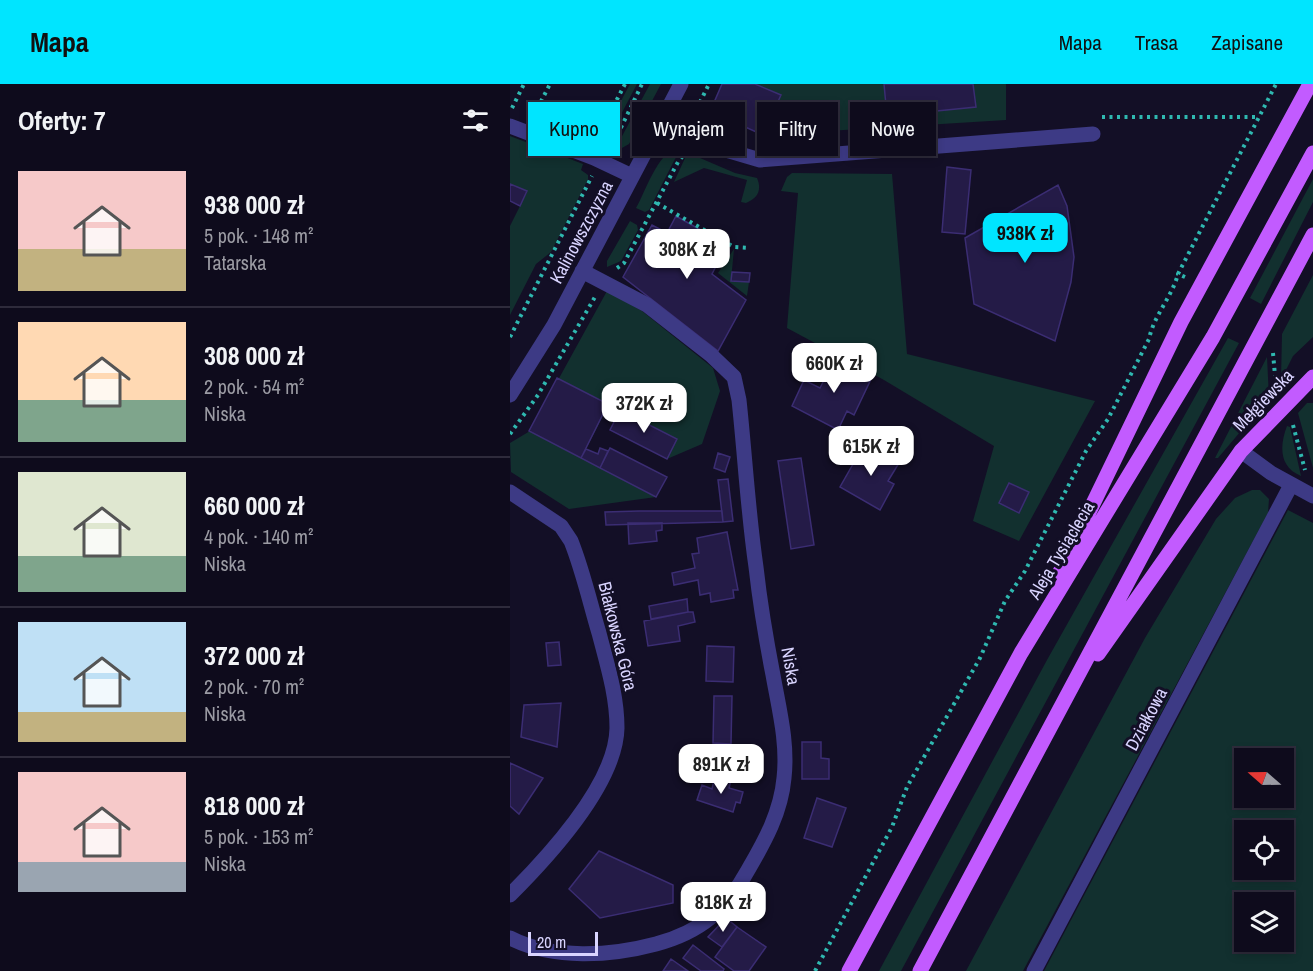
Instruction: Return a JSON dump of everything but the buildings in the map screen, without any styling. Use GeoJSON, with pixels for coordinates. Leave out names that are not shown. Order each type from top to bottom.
{"type":"FeatureCollection","features":[{"type":"Feature","properties":{"kind":"main road"},"geometry":{"type":"LineString","coordinates":[[1021,653],[1181,322],[1310,84]]}},
{"type":"Feature","properties":{"kind":"main road","name":"Aleja Tysiąclecia"},"geometry":{"type":"LineString","coordinates":[[849,971],[1021,653],[1213,337],[1313,153]]}},
{"type":"Feature","properties":{"kind":"main road"},"geometry":{"type":"LineString","coordinates":[[920,971],[1313,235]]}},
{"type":"Feature","properties":{"kind":"main road","name":"Mełgiewska"},"geometry":{"type":"LineString","coordinates":[[1058,711],[1241,451],[1313,377]]}},
{"type":"Feature","properties":{"kind":"street","name":"Kalinowszczyzna"},"geometry":{"type":"LineString","coordinates":[[672,102],[681,84]]}},
{"type":"Feature","properties":{"kind":"street"},"geometry":{"type":"LineString","coordinates":[[510,126],[632,176]]}},
{"type":"Feature","properties":{"kind":"street"},"geometry":{"type":"LineString","coordinates":[[745,156],[760,160],[1092,134]]}},
{"type":"Feature","properties":{"kind":"street","name":"Kalinowszczyzna"},"geometry":{"type":"LineString","coordinates":[[510,395],[548,334],[643,156]]}},
{"type":"Feature","properties":{"kind":"street","name":"Niska"},"geometry":{"type":"LineString","coordinates":[[510,938],[542,948],[570,953],[625,953],[690,933],[712,917],[737,890],[765,840],[778,811],[784,780],[784,735],[756,566],[739,400],[734,376],[648,305],[582,271]]}},
{"type":"Feature","properties":{"kind":"street"},"geometry":{"type":"LineString","coordinates":[[1241,451],[1292,485],[1313,496]]}},
{"type":"Feature","properties":{"kind":"street","name":"Działkowa"},"geometry":{"type":"LineString","coordinates":[[1034,971],[1292,485]]}},
{"type":"Feature","properties":{"kind":"street","name":"Białkowska Góra"},"geometry":{"type":"LineString","coordinates":[[510,492],[561,526],[571,541],[613,687],[617,730],[614,749],[606,768],[582,811],[553,849],[510,895]]}},
{"type":"Feature","properties":{"kind":"path"},"geometry":{"type":"LineString","coordinates":[[510,111],[524,84]]}},
{"type":"Feature","properties":{"kind":"path"},"geometry":{"type":"LineString","coordinates":[[541,102],[550,84]]}},
{"type":"Feature","properties":{"kind":"path"},"geometry":{"type":"LineString","coordinates":[[616,102],[625,84]]}},
{"type":"Feature","properties":{"kind":"path"},"geometry":{"type":"LineString","coordinates":[[620,130],[642,84]]}},
{"type":"Feature","properties":{"kind":"path"},"geometry":{"type":"LineString","coordinates":[[700,102],[709,84]]}},
{"type":"Feature","properties":{"kind":"path"},"geometry":{"type":"LineString","coordinates":[[815,971],[892,827],[911,779],[980,658],[1005,601],[1025,571],[1086,451],[1108,419],[1149,339],[1151,328],[1175,285],[1178,274],[1276,84]]}},
{"type":"Feature","properties":{"kind":"path"},"geometry":{"type":"LineString","coordinates":[[510,337],[592,179],[591,172]]}},
{"type":"Feature","properties":{"kind":"path"},"geometry":{"type":"LineString","coordinates":[[657,203],[734,247],[750,248]]}},
{"type":"Feature","properties":{"kind":"path"},"geometry":{"type":"LineString","coordinates":[[1178,274],[1188,279]]}},
{"type":"Feature","properties":{"kind":"path"},"geometry":{"type":"LineString","coordinates":[[1273,348],[1276,391]]}},
{"type":"Feature","properties":{"kind":"path"},"geometry":{"type":"LineString","coordinates":[[1291,416],[1306,471],[1313,475]]}},
{"type":"Feature","properties":{"kind":"green space"},"geometry":{"type":"Polygon","coordinates":[[[630,84],[637,84],[620,116],[620,103],[630,84]]]}},
{"type":"Feature","properties":{"kind":"green space"},"geometry":{"type":"Polygon","coordinates":[[[650,84],[661,84],[651,102],[640,102],[650,84]]]}},
{"type":"Feature","properties":{"kind":"green space"},"geometry":{"type":"Polygon","coordinates":[[[755,84],[1006,84],[1006,120],[936,124],[936,102],[850,102],[850,130],[838,130],[838,102],[777,102],[780,95],[755,84]]]}},
{"type":"Feature","properties":{"kind":"green space"},"geometry":{"type":"Polygon","coordinates":[[[632,118],[632,138],[629,144],[620,149],[620,140],[632,118]]]}},
{"type":"Feature","properties":{"kind":"green space"},"geometry":{"type":"Polygon","coordinates":[[[510,136],[528,143],[528,156],[562,156],[583,164],[581,170],[588,175],[551,252],[536,264],[510,315],[510,226],[527,192],[510,184],[510,136]]]}},
{"type":"Feature","properties":{"kind":"green space"},"geometry":{"type":"Polygon","coordinates":[[[665,156],[677,156],[649,210],[645,212],[636,208],[665,156]]]}},
{"type":"Feature","properties":{"kind":"green space"},"geometry":{"type":"Polygon","coordinates":[[[686,156],[695,156],[735,173],[757,178],[759,190],[753,199],[746,203],[741,202],[747,180],[704,168],[674,182],[686,156]]]}},
{"type":"Feature","properties":{"kind":"green space"},"geometry":{"type":"Polygon","coordinates":[[[792,173],[892,174],[907,354],[1095,401],[1019,541],[973,521],[994,446],[884,380],[787,328],[798,193],[781,191],[787,177],[792,173]]]}},
{"type":"Feature","properties":{"kind":"green space"},"geometry":{"type":"Polygon","coordinates":[[[1313,179],[1313,202],[1261,304],[1250,298],[1313,179]]]}},
{"type":"Feature","properties":{"kind":"green space"},"geometry":{"type":"Polygon","coordinates":[[[630,221],[637,225],[638,230],[621,261],[607,267],[607,261],[630,221]]]}},
{"type":"Feature","properties":{"kind":"green space"},"geometry":{"type":"Polygon","coordinates":[[[734,249],[731,280],[749,282],[747,296],[718,273],[734,249]]]}},
{"type":"Feature","properties":{"kind":"green space"},"geometry":{"type":"Polygon","coordinates":[[[1313,275],[1313,337],[1293,356],[1281,380],[1282,334],[1313,275]]]}},
{"type":"Feature","properties":{"kind":"green space"},"geometry":{"type":"Polygon","coordinates":[[[607,291],[642,311],[713,368],[720,391],[702,444],[667,459],[677,439],[609,404],[586,449],[597,454],[600,448],[607,451],[610,448],[667,477],[656,497],[569,509],[511,472],[510,443],[530,431],[607,291]]]}},
{"type":"Feature","properties":{"kind":"green space"},"geometry":{"type":"Polygon","coordinates":[[[1228,338],[1239,343],[901,971],[879,971],[1047,660],[1228,338]]]}},
{"type":"Feature","properties":{"kind":"green space"},"geometry":{"type":"Polygon","coordinates":[[[1267,357],[1269,398],[1218,458],[1215,458],[1267,357]]]}},
{"type":"Feature","properties":{"kind":"green space"},"geometry":{"type":"Polygon","coordinates":[[[1307,403],[1313,403],[1313,468],[1298,413],[1307,403]]]}},
{"type":"Feature","properties":{"kind":"green space"},"geometry":{"type":"Polygon","coordinates":[[[1287,426],[1290,427],[1301,476],[1288,467],[1283,454],[1283,440],[1287,426]]]}},
{"type":"Feature","properties":{"kind":"green space"},"geometry":{"type":"Polygon","coordinates":[[[1252,490],[1260,490],[1269,499],[1268,513],[1023,971],[966,971],[1145,638],[1216,519],[1235,498],[1252,490]]]}},
{"type":"Feature","properties":{"kind":"green space"},"geometry":{"type":"Polygon","coordinates":[[[1288,510],[1313,523],[1313,971],[1044,971],[1288,510]]]}}]}
